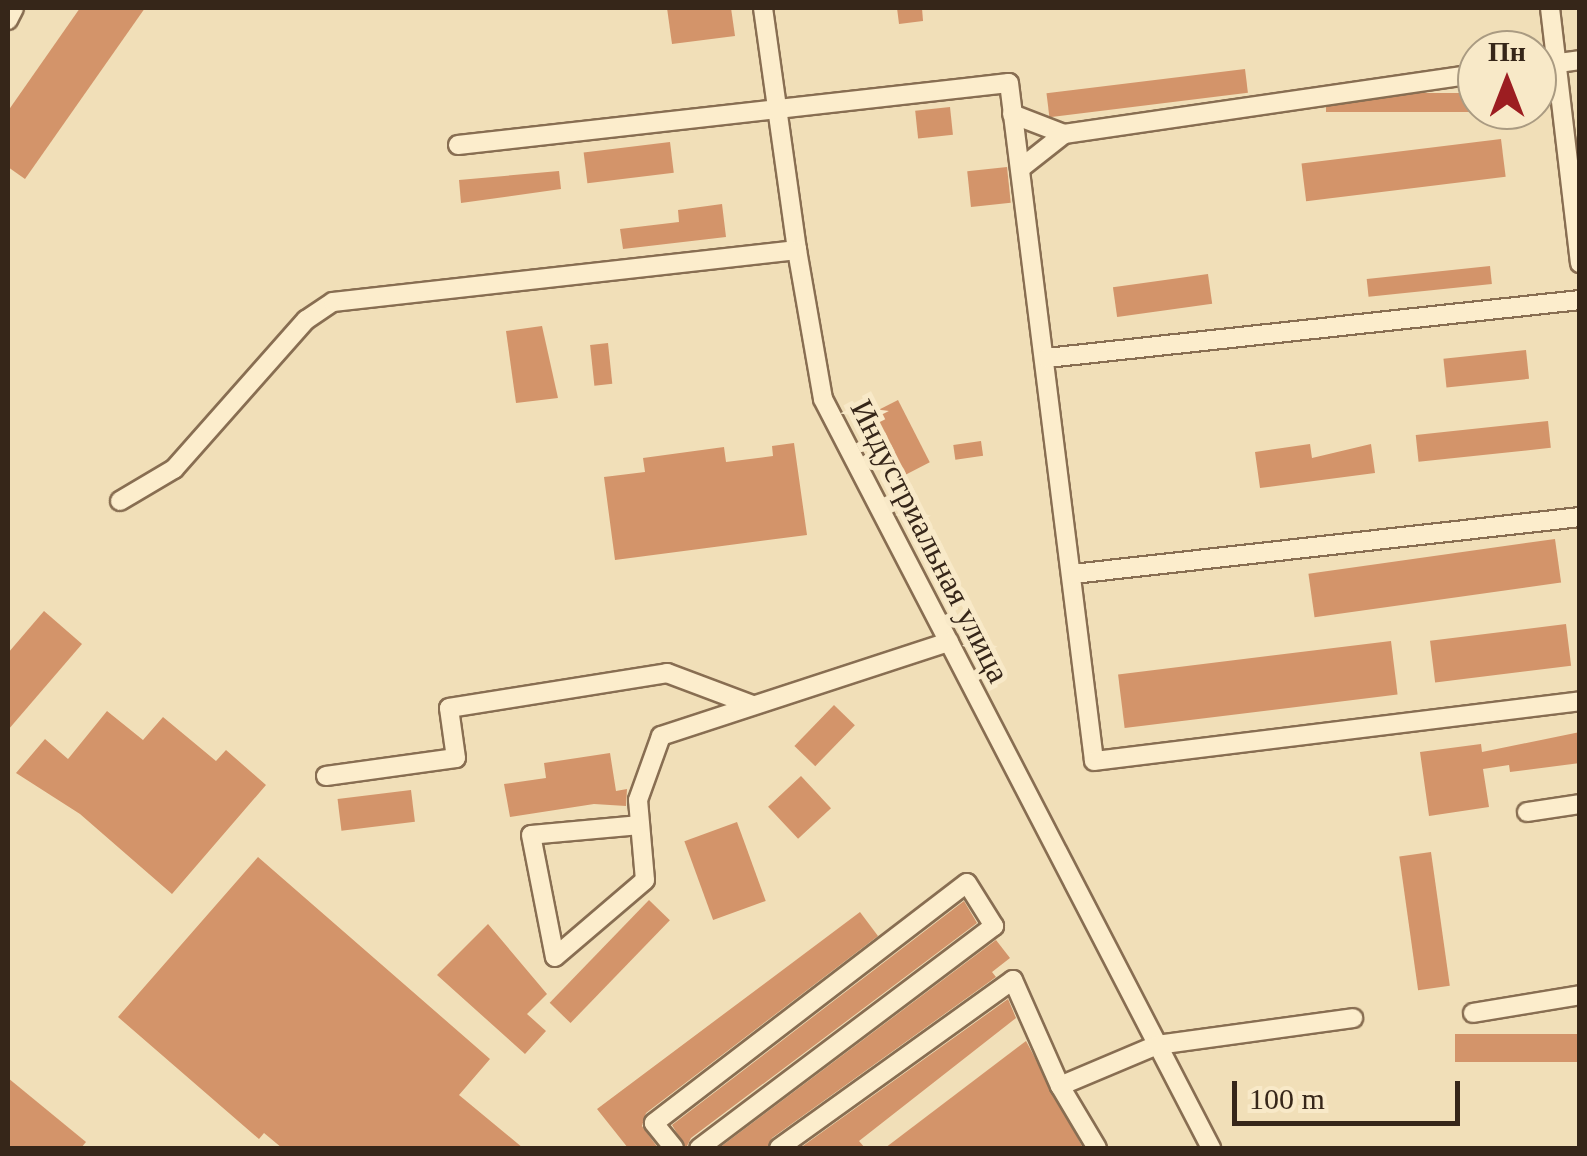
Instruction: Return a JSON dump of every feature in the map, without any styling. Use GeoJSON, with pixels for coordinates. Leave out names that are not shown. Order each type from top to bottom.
{"type":"FeatureCollection","features":[{"type":"Feature","properties":{"kind":"street"},"geometry":{"type":"LineString","coordinates":[[8,20],[14,8]]}},
{"type":"Feature","properties":{"kind":"street","name":"Индустриальная улица"},"geometry":{"type":"LineString","coordinates":[[762,8],[823,399],[1211,1148]]}},
{"type":"Feature","properties":{"kind":"street"},"geometry":{"type":"LineString","coordinates":[[1550,8],[1580,263]]}},
{"type":"Feature","properties":{"kind":"street"},"geometry":{"type":"LineString","coordinates":[[1558,63],[1580,60]]}},
{"type":"Feature","properties":{"kind":"street"},"geometry":{"type":"LineString","coordinates":[[1012,114],[1064,134],[1457,77]]}},
{"type":"Feature","properties":{"kind":"street"},"geometry":{"type":"LineString","coordinates":[[458,144],[1009,83],[1047,358],[1094,761],[1580,701]]}},
{"type":"Feature","properties":{"kind":"street"},"geometry":{"type":"LineString","coordinates":[[1021,168],[1064,134]]}},
{"type":"Feature","properties":{"kind":"street"},"geometry":{"type":"LineString","coordinates":[[120,501],[174,469],[306,320],[334,302],[797,250]]}},
{"type":"Feature","properties":{"kind":"street"},"geometry":{"type":"LineString","coordinates":[[1047,358],[1580,300]]}},
{"type":"Feature","properties":{"kind":"street"},"geometry":{"type":"LineString","coordinates":[[1072,574],[1580,518]]}},
{"type":"Feature","properties":{"kind":"street"},"geometry":{"type":"LineString","coordinates":[[640,825],[531,835],[555,958],[645,880],[638,800],[661,736],[949,642]]}},
{"type":"Feature","properties":{"kind":"street"},"geometry":{"type":"LineString","coordinates":[[326,776],[456,758],[449,708],[668,674],[752,705]]}},
{"type":"Feature","properties":{"kind":"street"},"geometry":{"type":"LineString","coordinates":[[1527,812],[1580,804]]}},
{"type":"Feature","properties":{"kind":"street"},"geometry":{"type":"LineString","coordinates":[[674,1148],[654,1124],[967,883],[994,926],[698,1148]]}},
{"type":"Feature","properties":{"kind":"street"},"geometry":{"type":"LineString","coordinates":[[779,1148],[1013,980],[1060,1086],[1096,1148]]}},
{"type":"Feature","properties":{"kind":"street"},"geometry":{"type":"LineString","coordinates":[[1473,1013],[1580,996]]}},
{"type":"Feature","properties":{"kind":"street"},"geometry":{"type":"LineString","coordinates":[[1060,1086],[1157,1046],[1352,1018]]}},
{"type":"Feature","properties":{"kind":"building"},"geometry":{"type":"Polygon","coordinates":[[[80,8],[145,8],[25,179],[8,167],[8,111],[80,8]]]}},
{"type":"Feature","properties":{"kind":"building"},"geometry":{"type":"Polygon","coordinates":[[[667,8],[731,8],[735,36],[672,44],[667,8]]]}},
{"type":"Feature","properties":{"kind":"building"},"geometry":{"type":"Polygon","coordinates":[[[897,8],[922,8],[923,21],[899,24],[897,8]]]}},
{"type":"Feature","properties":{"kind":"building"},"geometry":{"type":"Polygon","coordinates":[[[1245,69],[1248,93],[1049,117],[1046,93],[1245,69]]]}},
{"type":"Feature","properties":{"kind":"building"},"geometry":{"type":"Polygon","coordinates":[[[1326,93],[1457,93],[1457,112],[1326,112],[1326,93]]]}},
{"type":"Feature","properties":{"kind":"building"},"geometry":{"type":"Polygon","coordinates":[[[950,107],[953,135],[918,139],[915,111],[950,107]]]}},
{"type":"Feature","properties":{"kind":"building"},"geometry":{"type":"Polygon","coordinates":[[[1501,139],[1506,177],[1306,201],[1301,163],[1501,139]]]}},
{"type":"Feature","properties":{"kind":"building"},"geometry":{"type":"Polygon","coordinates":[[[670,142],[674,173],[587,183],[584,153],[670,142]]]}},
{"type":"Feature","properties":{"kind":"building"},"geometry":{"type":"Polygon","coordinates":[[[1007,167],[1011,203],[971,207],[967,171],[1007,167]]]}},
{"type":"Feature","properties":{"kind":"building"},"geometry":{"type":"Polygon","coordinates":[[[559,171],[561,189],[461,203],[459,180],[559,171]]]}},
{"type":"Feature","properties":{"kind":"building"},"geometry":{"type":"Polygon","coordinates":[[[722,204],[726,237],[623,249],[620,229],[679,222],[678,210],[722,204]]]}},
{"type":"Feature","properties":{"kind":"building"},"geometry":{"type":"Polygon","coordinates":[[[1490,266],[1492,284],[1369,297],[1367,279],[1490,266]]]}},
{"type":"Feature","properties":{"kind":"building"},"geometry":{"type":"Polygon","coordinates":[[[1208,274],[1212,304],[1117,317],[1113,287],[1208,274]]]}},
{"type":"Feature","properties":{"kind":"building"},"geometry":{"type":"Polygon","coordinates":[[[542,326],[558,398],[516,403],[506,331],[542,326]]]}},
{"type":"Feature","properties":{"kind":"building"},"geometry":{"type":"Polygon","coordinates":[[[608,343],[612,384],[594,386],[590,345],[608,343]]]}},
{"type":"Feature","properties":{"kind":"building"},"geometry":{"type":"Polygon","coordinates":[[[1526,350],[1529,379],[1446,388],[1443,359],[1526,350]]]}},
{"type":"Feature","properties":{"kind":"building"},"geometry":{"type":"Polygon","coordinates":[[[898,400],[930,462],[891,482],[860,420],[898,400]]]}},
{"type":"Feature","properties":{"kind":"building"},"geometry":{"type":"Polygon","coordinates":[[[1548,421],[1551,448],[1419,462],[1416,435],[1548,421]]]}},
{"type":"Feature","properties":{"kind":"building"},"geometry":{"type":"Polygon","coordinates":[[[981,441],[983,456],[955,460],[953,445],[981,441]]]}},
{"type":"Feature","properties":{"kind":"building"},"geometry":{"type":"Polygon","coordinates":[[[794,443],[807,535],[615,560],[604,477],[645,472],[643,458],[724,447],[726,462],[773,456],[772,446],[794,443]]]}},
{"type":"Feature","properties":{"kind":"building"},"geometry":{"type":"Polygon","coordinates":[[[1310,444],[1312,458],[1371,444],[1375,473],[1260,488],[1255,452],[1310,444]]]}},
{"type":"Feature","properties":{"kind":"building"},"geometry":{"type":"Polygon","coordinates":[[[1555,539],[1561,583],[1315,617],[1308,574],[1555,539]]]}},
{"type":"Feature","properties":{"kind":"building"},"geometry":{"type":"Polygon","coordinates":[[[44,611],[82,644],[8,730],[8,653],[44,611]]]}},
{"type":"Feature","properties":{"kind":"building"},"geometry":{"type":"Polygon","coordinates":[[[1566,624],[1571,666],[1435,682],[1430,641],[1566,624]]]}},
{"type":"Feature","properties":{"kind":"building"},"geometry":{"type":"Polygon","coordinates":[[[1391,641],[1398,695],[1125,728],[1118,675],[1391,641]]]}},
{"type":"Feature","properties":{"kind":"building"},"geometry":{"type":"Polygon","coordinates":[[[834,705],[855,725],[815,766],[794,746],[834,705]]]}},
{"type":"Feature","properties":{"kind":"building"},"geometry":{"type":"Polygon","coordinates":[[[107,711],[143,740],[163,717],[216,761],[226,750],[266,785],[172,894],[80,814],[16,773],[45,739],[68,759],[107,711]]]}},
{"type":"Feature","properties":{"kind":"building"},"geometry":{"type":"Polygon","coordinates":[[[1580,732],[1580,763],[1510,772],[1509,765],[1483,769],[1489,807],[1429,816],[1420,752],[1481,744],[1482,752],[1580,732]]]}},
{"type":"Feature","properties":{"kind":"building"},"geometry":{"type":"Polygon","coordinates":[[[610,753],[616,791],[627,789],[626,806],[594,804],[510,817],[504,784],[546,778],[544,763],[610,753]]]}},
{"type":"Feature","properties":{"kind":"building"},"geometry":{"type":"Polygon","coordinates":[[[801,776],[831,808],[798,839],[768,807],[801,776]]]}},
{"type":"Feature","properties":{"kind":"building"},"geometry":{"type":"Polygon","coordinates":[[[411,790],[415,822],[341,831],[338,799],[411,790]]]}},
{"type":"Feature","properties":{"kind":"building"},"geometry":{"type":"Polygon","coordinates":[[[737,822],[766,901],[713,920],[684,841],[737,822]]]}},
{"type":"Feature","properties":{"kind":"building"},"geometry":{"type":"Polygon","coordinates":[[[1431,852],[1450,986],[1418,990],[1399,856],[1431,852]]]}},
{"type":"Feature","properties":{"kind":"building"},"geometry":{"type":"Polygon","coordinates":[[[258,857],[490,1059],[459,1095],[523,1148],[282,1148],[264,1133],[259,1139],[118,1017],[258,857]]]}},
{"type":"Feature","properties":{"kind":"building"},"geometry":{"type":"Polygon","coordinates":[[[649,900],[670,920],[571,1023],[550,1003],[649,900]]]}},
{"type":"Feature","properties":{"kind":"building"},"geometry":{"type":"Polygon","coordinates":[[[964,901],[977,923],[691,1138],[686,1148],[672,1125],[964,901]]]}},
{"type":"Feature","properties":{"kind":"building"},"geometry":{"type":"Polygon","coordinates":[[[860,912],[878,936],[646,1113],[642,1126],[658,1148],[628,1148],[597,1109],[860,912]]]}},
{"type":"Feature","properties":{"kind":"building"},"geometry":{"type":"Polygon","coordinates":[[[488,924],[547,994],[527,1014],[546,1031],[525,1054],[437,975],[488,924]]]}},
{"type":"Feature","properties":{"kind":"building"},"geometry":{"type":"Polygon","coordinates":[[[996,940],[1010,958],[992,972],[996,977],[772,1138],[767,1148],[719,1148],[996,940]]]}},
{"type":"Feature","properties":{"kind":"building"},"geometry":{"type":"Polygon","coordinates":[[[1008,999],[1016,1018],[859,1141],[865,1148],[800,1148],[1008,999]]]}},
{"type":"Feature","properties":{"kind":"building"},"geometry":{"type":"Polygon","coordinates":[[[1455,1034],[1580,1034],[1580,1062],[1455,1062],[1455,1034]]]}},
{"type":"Feature","properties":{"kind":"building"},"geometry":{"type":"Polygon","coordinates":[[[1026,1041],[1083,1148],[885,1148],[1026,1041]]]}},
{"type":"Feature","properties":{"kind":"building"},"geometry":{"type":"Polygon","coordinates":[[[8,1078],[86,1142],[81,1148],[8,1148],[8,1078]]]}}]}
